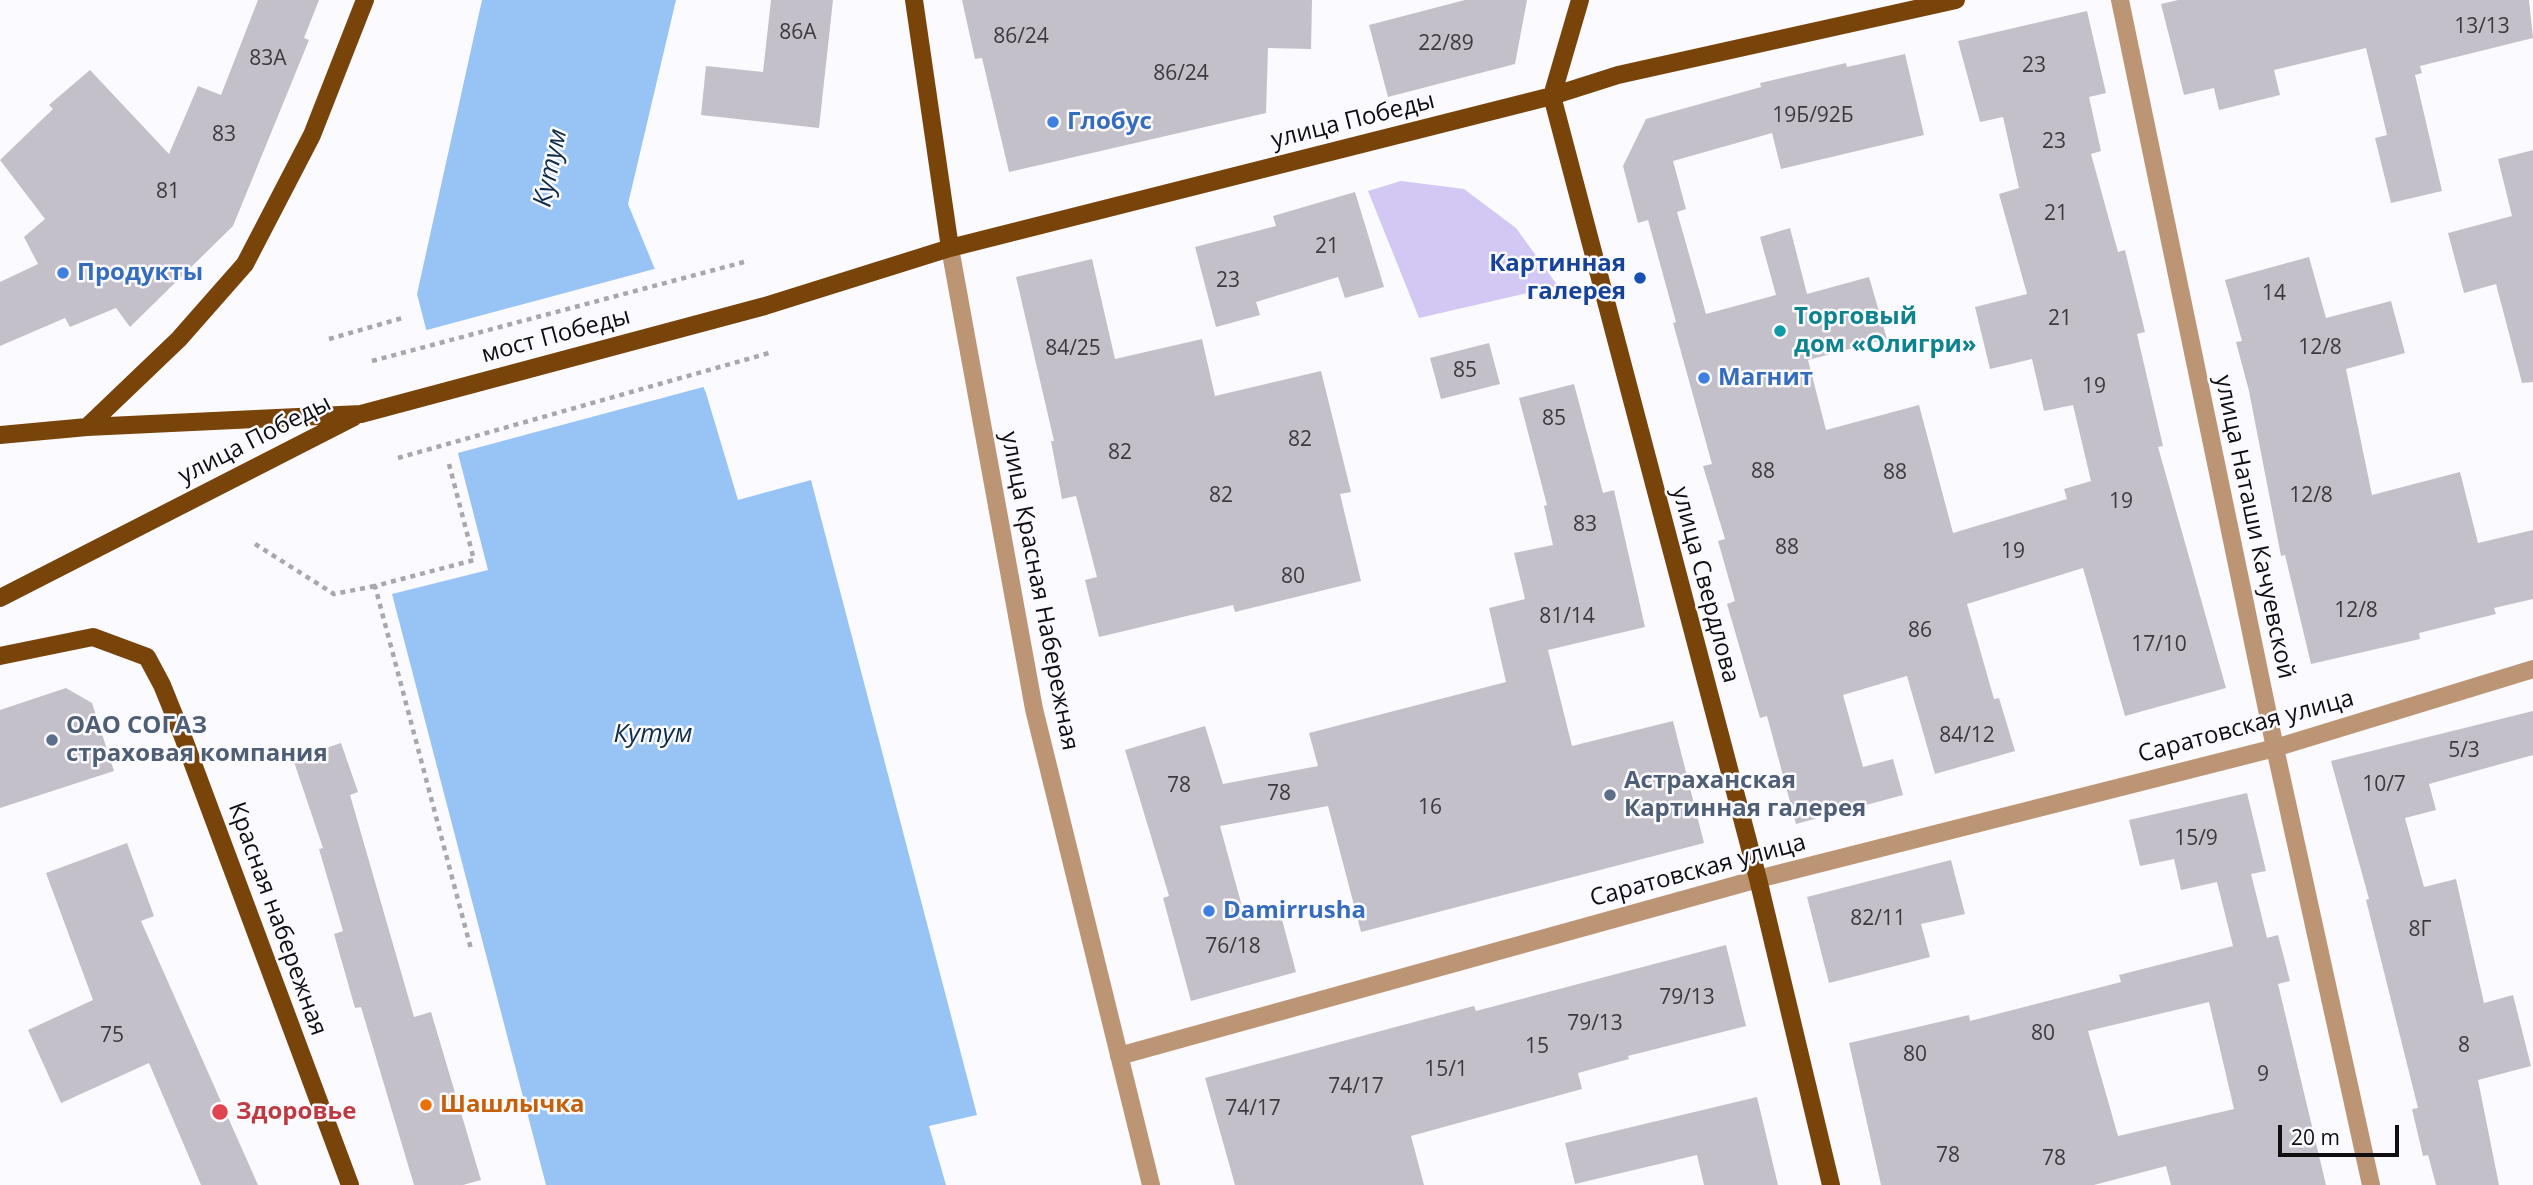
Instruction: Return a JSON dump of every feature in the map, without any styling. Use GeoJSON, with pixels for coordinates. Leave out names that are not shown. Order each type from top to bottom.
{"type":"FeatureCollection","features":[{"type":"Feature","properties":{"kind":"main road"},"geometry":{"type":"LineString","coordinates":[[88,427],[179,338],[245,264],[312,135],[365,0]]}},
{"type":"Feature","properties":{"kind":"main road","name":"улица Красная Набережная"},"geometry":{"type":"LineString","coordinates":[[915,0],[950,248]]}},
{"type":"Feature","properties":{"kind":"main road"},"geometry":{"type":"LineString","coordinates":[[1552,96],[1580,0]]}},
{"type":"Feature","properties":{"kind":"main road","name":"улица Победы"},"geometry":{"type":"LineString","coordinates":[[765,306],[950,248],[1552,96],[1618,75],[1956,0]]}},
{"type":"Feature","properties":{"kind":"main road","name":"улица Свердлова"},"geometry":{"type":"LineString","coordinates":[[1552,96],[1758,879],[1831,1185]]}},
{"type":"Feature","properties":{"kind":"main road","name":"мост Победы"},"geometry":{"type":"LineString","coordinates":[[361,414],[765,306]]}},
{"type":"Feature","properties":{"kind":"main road","name":"улица Победы"},"geometry":{"type":"LineString","coordinates":[[0,435],[88,427],[361,414]]}},
{"type":"Feature","properties":{"kind":"main road","name":"улица Победы"},"geometry":{"type":"LineString","coordinates":[[0,598],[361,414]]}},
{"type":"Feature","properties":{"kind":"main road","name":"Красная набережная"},"geometry":{"type":"LineString","coordinates":[[0,656],[93,637],[147,657],[162,685],[183,737],[350,1185]]}},
{"type":"Feature","properties":{"kind":"street","name":"улица Наташи Качуевской"},"geometry":{"type":"LineString","coordinates":[[2120,0],[2275,748],[2371,1185]]}},
{"type":"Feature","properties":{"kind":"street","name":"улица Красная Набережная"},"geometry":{"type":"LineString","coordinates":[[950,248],[1034,709],[1151,1185]]}},
{"type":"Feature","properties":{"kind":"street","name":"Саратовская улица"},"geometry":{"type":"LineString","coordinates":[[1119,1056],[1758,879],[2275,748],[2533,670]]}},
{"type":"Feature","properties":{"kind":"path"},"geometry":{"type":"LineString","coordinates":[[372,361],[744,262]]}},
{"type":"Feature","properties":{"kind":"path"},"geometry":{"type":"LineString","coordinates":[[329,339],[406,317]]}},
{"type":"Feature","properties":{"kind":"path"},"geometry":{"type":"LineString","coordinates":[[398,458],[769,353]]}},
{"type":"Feature","properties":{"kind":"path"},"geometry":{"type":"LineString","coordinates":[[255,544],[334,594],[375,586],[474,559],[449,464]]}},
{"type":"Feature","properties":{"kind":"path"},"geometry":{"type":"LineString","coordinates":[[375,586],[471,949]]}},
{"type":"Feature","properties":{"kind":"shaded area"},"geometry":{"type":"Polygon","coordinates":[[[1401,181],[1464,189],[1516,228],[1558,286],[1419,318],[1368,191],[1401,181]]]}},
{"type":"Feature","properties":{"kind":"water","name":"Кутум"},"geometry":{"type":"Polygon","coordinates":[[[482,0],[676,0],[628,204],[706,393],[738,500],[811,480],[977,1115],[929,1126],[946,1185],[546,1185],[392,594],[488,570],[417,294],[482,0]]]}},
{"type":"Feature","properties":{"kind":"pier"},"geometry":{"type":"Polygon","coordinates":[[[658,268],[707,386],[454,454],[423,331],[658,268]]]}},
{"type":"Feature","properties":{"kind":"building"},"geometry":{"type":"Polygon","coordinates":[[[258,0],[319,0],[304,38],[309,40],[233,226],[130,327],[116,308],[70,327],[65,318],[0,346],[0,282],[38,264],[24,237],[45,219],[0,160],[53,109],[49,105],[90,70],[169,154],[198,86],[221,95],[258,0]]]}},
{"type":"Feature","properties":{"kind":"building"},"geometry":{"type":"Polygon","coordinates":[[[771,0],[833,0],[819,128],[701,115],[706,66],[763,72],[771,0]]]}},
{"type":"Feature","properties":{"kind":"building"},"geometry":{"type":"Polygon","coordinates":[[[962,0],[1312,0],[1311,49],[1268,48],[1266,113],[1009,172],[982,58],[975,59],[962,0]]]}},
{"type":"Feature","properties":{"kind":"building"},"geometry":{"type":"Polygon","coordinates":[[[1465,0],[1527,0],[1515,64],[1388,97],[1369,25],[1465,0]]]}},
{"type":"Feature","properties":{"kind":"building"},"geometry":{"type":"Polygon","coordinates":[[[2178,0],[2529,0],[2533,38],[2420,66],[2422,73],[2415,75],[2442,191],[2391,203],[2375,138],[2387,135],[2366,48],[2274,70],[2280,95],[2219,110],[2214,88],[2184,95],[2161,4],[2178,0]]]}},
{"type":"Feature","properties":{"kind":"building"},"geometry":{"type":"Polygon","coordinates":[[[2087,11],[2106,93],[2089,97],[2101,151],[2091,154],[2118,252],[2125,250],[2145,332],[2137,334],[2163,446],[2158,447],[2226,688],[2125,716],[2083,568],[1967,604],[1994,699],[1999,698],[2015,751],[1935,774],[1907,676],[1843,695],[1863,767],[1893,759],[1903,795],[1796,824],[1767,716],[1760,718],[1727,604],[1735,601],[1718,541],[1725,539],[1703,466],[1712,464],[1673,323],[1676,322],[1648,220],[1638,223],[1623,166],[1646,119],[1761,87],[1760,83],[1846,63],[1847,67],[1905,54],[1924,135],[1781,169],[1772,133],[1673,161],[1686,209],[1677,212],[1706,314],[1776,295],[1760,237],[1790,228],[1807,294],[1869,277],[1887,339],[1808,360],[1826,430],[1919,405],[1953,533],[2067,499],[2064,489],[2091,481],[2073,405],[2044,411],[2032,359],[1990,369],[1975,307],[2027,294],[1999,194],[2019,188],[2003,117],[1980,122],[1958,41],[2087,11]]]}},
{"type":"Feature","properties":{"kind":"building"},"geometry":{"type":"Polygon","coordinates":[[[2533,150],[2533,382],[2522,383],[2496,284],[2464,293],[2448,233],[2512,216],[2498,159],[2533,150]]]}},
{"type":"Feature","properties":{"kind":"building"},"geometry":{"type":"Polygon","coordinates":[[[1355,192],[1384,287],[1345,298],[1338,277],[1256,302],[1260,315],[1216,327],[1195,247],[1276,226],[1273,216],[1355,192]]]}},
{"type":"Feature","properties":{"kind":"building"},"geometry":{"type":"Polygon","coordinates":[[[2309,257],[2326,318],[2391,301],[2405,353],[2346,369],[2372,495],[2460,472],[2478,543],[2533,530],[2533,599],[2494,608],[2496,614],[2419,633],[2420,639],[2311,664],[2285,555],[2281,556],[2249,391],[2236,342],[2242,341],[2225,280],[2309,257]]]}},
{"type":"Feature","properties":{"kind":"building"},"geometry":{"type":"Polygon","coordinates":[[[1092,259],[1115,359],[1202,339],[1215,396],[1321,371],[1351,492],[1340,494],[1361,581],[1235,612],[1233,605],[1099,637],[1085,580],[1097,577],[1076,496],[1062,499],[1051,441],[1054,441],[1016,277],[1092,259]]]}},
{"type":"Feature","properties":{"kind":"building"},"geometry":{"type":"Polygon","coordinates":[[[1489,343],[1500,384],[1441,399],[1430,358],[1489,343]]]}},
{"type":"Feature","properties":{"kind":"building"},"geometry":{"type":"Polygon","coordinates":[[[1574,384],[1603,493],[1614,490],[1645,627],[1548,650],[1572,746],[1673,721],[1704,843],[1361,932],[1328,806],[1220,826],[1246,921],[1280,912],[1296,972],[1191,1001],[1163,898],[1169,896],[1125,750],[1205,726],[1223,784],[1318,766],[1309,733],[1506,682],[1489,608],[1525,599],[1514,553],[1553,545],[1544,506],[1547,505],[1519,398],[1574,384]]]}},
{"type":"Feature","properties":{"kind":"building","name":"ОАО СОГАЗ страховая компания"},"geometry":{"type":"Polygon","coordinates":[[[66,688],[92,703],[114,771],[0,808],[0,710],[66,688]]]}},
{"type":"Feature","properties":{"kind":"building"},"geometry":{"type":"Polygon","coordinates":[[[2533,711],[2533,755],[2429,784],[2436,810],[2405,818],[2424,887],[2456,879],[2484,1003],[2513,995],[2531,1066],[2478,1080],[2499,1185],[2436,1185],[2428,1155],[2423,1156],[2412,1109],[2418,1108],[2366,900],[2369,899],[2331,761],[2533,711]]]}},
{"type":"Feature","properties":{"kind":"building"},"geometry":{"type":"Polygon","coordinates":[[[341,743],[358,792],[350,795],[414,1017],[431,1012],[481,1180],[463,1185],[414,1185],[361,1007],[355,1008],[334,934],[343,931],[319,849],[323,848],[293,759],[341,743]]]}},
{"type":"Feature","properties":{"kind":"building"},"geometry":{"type":"Polygon","coordinates":[[[2247,793],[2266,871],[2251,874],[2267,938],[2278,935],[2290,981],[2278,984],[2326,1185],[2171,1185],[2166,1166],[2094,1185],[1881,1185],[1849,1043],[1969,1015],[1970,1021],[2121,982],[2119,975],[2233,946],[2217,882],[2181,890],[2174,859],[2140,866],[2129,820],[2247,793]],[[2209,1002],[2088,1031],[2118,1136],[2234,1109],[2209,1002]]]}},
{"type":"Feature","properties":{"kind":"building"},"geometry":{"type":"Polygon","coordinates":[[[127,843],[154,916],[141,921],[258,1185],[201,1185],[149,1063],[61,1103],[28,1030],[93,1000],[46,873],[127,843]]]}},
{"type":"Feature","properties":{"kind":"building"},"geometry":{"type":"Polygon","coordinates":[[[1951,860],[1965,914],[1921,924],[1930,957],[1829,983],[1807,897],[1951,860]]]}},
{"type":"Feature","properties":{"kind":"building"},"geometry":{"type":"Polygon","coordinates":[[[1726,945],[1746,1026],[1628,1056],[1629,1059],[1578,1073],[1582,1089],[1411,1136],[1424,1185],[1235,1185],[1205,1078],[1474,1006],[1476,1011],[1726,945]]]}},
{"type":"Feature","properties":{"kind":"building"},"geometry":{"type":"Polygon","coordinates":[[[1757,1097],[1778,1185],[1704,1185],[1697,1155],[1575,1184],[1565,1143],[1757,1097]]]}},
{"type":"Feature","properties":{"kind":"place","name":"Глобус"},"geometry":{"type":"Point","coordinates":[1053,122]}},
{"type":"Feature","properties":{"kind":"place","name":"Продукты"},"geometry":{"type":"Point","coordinates":[63,273]}},
{"type":"Feature","properties":{"kind":"place","name":"Картинная галерея"},"geometry":{"type":"Point","coordinates":[1640,278]}},
{"type":"Feature","properties":{"kind":"place","name":"Торговый дом «Олигри»"},"geometry":{"type":"Point","coordinates":[1780,331]}},
{"type":"Feature","properties":{"kind":"place","name":"Магнит"},"geometry":{"type":"Point","coordinates":[1704,378]}},
{"type":"Feature","properties":{"kind":"place","name":"ОАО СОГАЗ страховая компания"},"geometry":{"type":"Point","coordinates":[52,740]}},
{"type":"Feature","properties":{"kind":"place","name":"Астраханская Картинная галерея"},"geometry":{"type":"Point","coordinates":[1610,795]}},
{"type":"Feature","properties":{"kind":"place","name":"Damirrusha"},"geometry":{"type":"Point","coordinates":[1209,911]}},
{"type":"Feature","properties":{"kind":"place","name":"Шашлычка"},"geometry":{"type":"Point","coordinates":[426,1105]}},
{"type":"Feature","properties":{"kind":"place","name":"Здоровье"},"geometry":{"type":"Point","coordinates":[220,1112]}}]}
